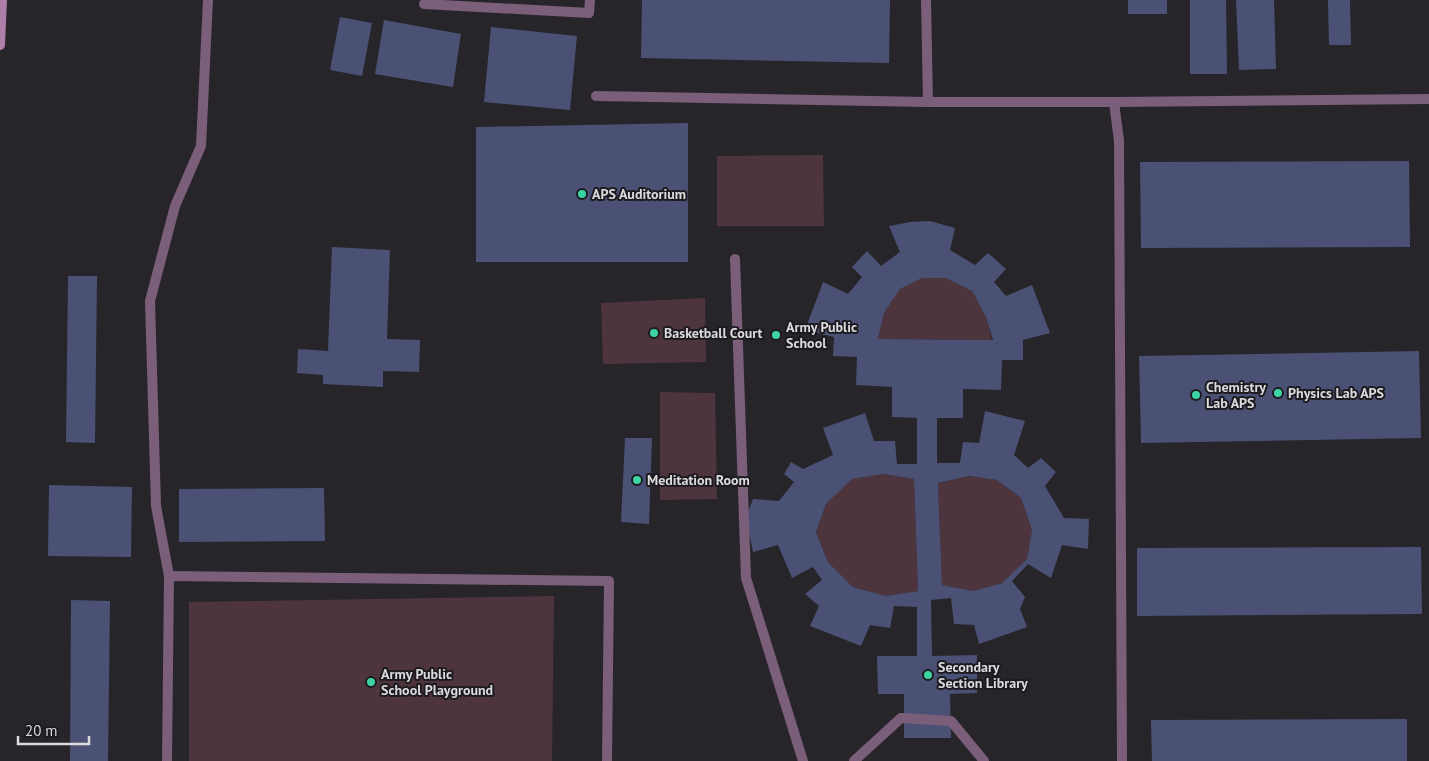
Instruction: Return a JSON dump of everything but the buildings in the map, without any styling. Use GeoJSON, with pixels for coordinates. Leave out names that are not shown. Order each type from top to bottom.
{"type":"FeatureCollection","features":[{"type":"Feature","properties":{"kind":"main road"},"geometry":{"type":"LineString","coordinates":[[0,45],[2,0]]}},
{"type":"Feature","properties":{"kind":"lane"},"geometry":{"type":"LineString","coordinates":[[167,761],[169,576],[156,506],[150,301],[175,206],[202,146],[208,0]]}},
{"type":"Feature","properties":{"kind":"lane"},"geometry":{"type":"LineString","coordinates":[[424,4],[589,13],[590,0]]}},
{"type":"Feature","properties":{"kind":"lane"},"geometry":{"type":"LineString","coordinates":[[926,0],[928,102]]}},
{"type":"Feature","properties":{"kind":"lane"},"geometry":{"type":"LineString","coordinates":[[596,96],[928,102],[1429,99]]}},
{"type":"Feature","properties":{"kind":"lane"},"geometry":{"type":"LineString","coordinates":[[1114,102],[1119,150],[1122,761]]}},
{"type":"Feature","properties":{"kind":"lane"},"geometry":{"type":"LineString","coordinates":[[735,259],[746,578],[802,761]]}},
{"type":"Feature","properties":{"kind":"lane"},"geometry":{"type":"LineString","coordinates":[[169,576],[608,581],[607,761]]}},
{"type":"Feature","properties":{"kind":"lane"},"geometry":{"type":"LineString","coordinates":[[854,761],[901,718],[951,721],[984,761]]}},
{"type":"Feature","properties":{"kind":"shaded area"},"geometry":{"type":"Polygon","coordinates":[[[823,155],[824,226],[717,226],[717,156],[823,155]]]}},
{"type":"Feature","properties":{"kind":"shaded area"},"geometry":{"type":"Polygon","coordinates":[[[922,278],[946,278],[972,291],[986,317],[992,340],[878,339],[884,313],[900,289],[922,278]]]}},
{"type":"Feature","properties":{"kind":"shaded area","name":"Basketball Court"},"geometry":{"type":"Polygon","coordinates":[[[705,298],[706,362],[603,364],[601,303],[705,298]]]}},
{"type":"Feature","properties":{"kind":"shaded area"},"geometry":{"type":"Polygon","coordinates":[[[660,392],[715,393],[717,499],[660,500],[660,392]]]}},
{"type":"Feature","properties":{"kind":"shaded area"},"geometry":{"type":"Polygon","coordinates":[[[884,474],[914,479],[918,591],[886,596],[853,587],[828,562],[816,532],[826,504],[852,479],[884,474]]]}},
{"type":"Feature","properties":{"kind":"shaded area"},"geometry":{"type":"Polygon","coordinates":[[[969,476],[997,480],[1021,498],[1032,530],[1027,559],[1002,583],[973,591],[942,585],[938,483],[969,476]]]}},
{"type":"Feature","properties":{"kind":"shaded area","name":"Army Public School Playground"},"geometry":{"type":"Polygon","coordinates":[[[554,596],[552,761],[189,761],[189,602],[554,596]]]}},
{"type":"Feature","properties":{"kind":"place","name":"APS Auditorium"},"geometry":{"type":"Point","coordinates":[582,194]}},
{"type":"Feature","properties":{"kind":"place","name":"Basketball Court"},"geometry":{"type":"Point","coordinates":[654,333]}},
{"type":"Feature","properties":{"kind":"place","name":"Army Public School"},"geometry":{"type":"Point","coordinates":[776,335]}},
{"type":"Feature","properties":{"kind":"place","name":"Physics Lab APS"},"geometry":{"type":"Point","coordinates":[1278,393]}},
{"type":"Feature","properties":{"kind":"place","name":"Chemistry Lab APS"},"geometry":{"type":"Point","coordinates":[1196,395]}},
{"type":"Feature","properties":{"kind":"place","name":"Meditation Room"},"geometry":{"type":"Point","coordinates":[637,480]}},
{"type":"Feature","properties":{"kind":"place","name":"Secondary Section Library"},"geometry":{"type":"Point","coordinates":[928,675]}},
{"type":"Feature","properties":{"kind":"place","name":"Army Public School Playground"},"geometry":{"type":"Point","coordinates":[371,682]}}]}
